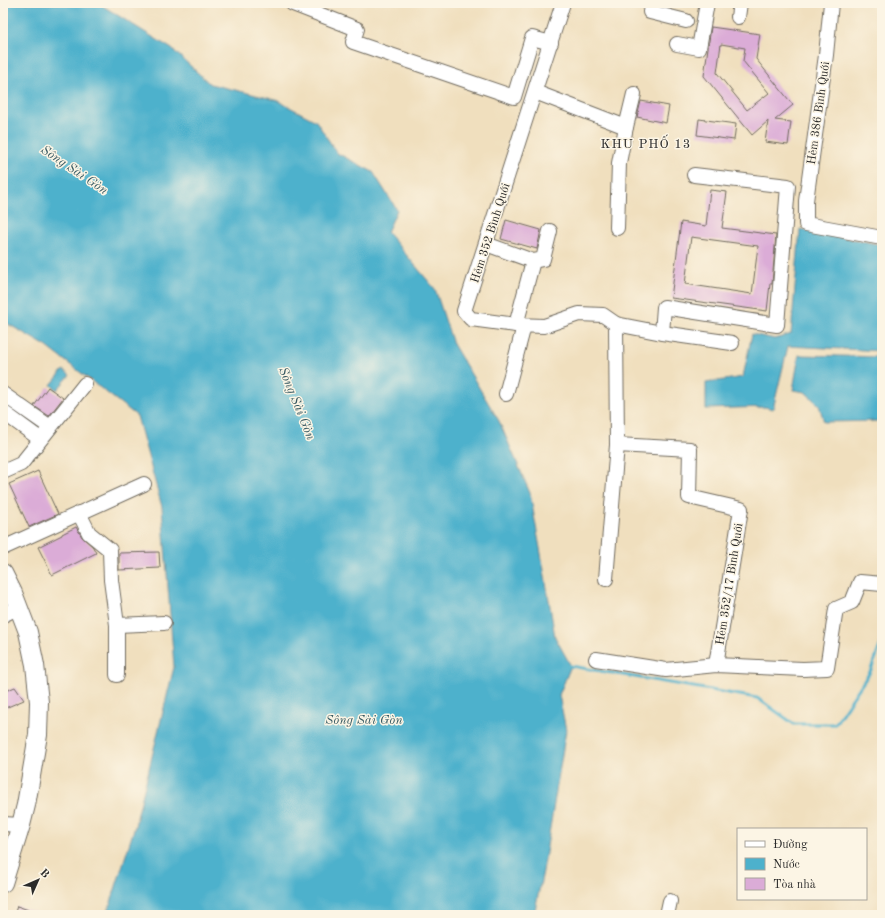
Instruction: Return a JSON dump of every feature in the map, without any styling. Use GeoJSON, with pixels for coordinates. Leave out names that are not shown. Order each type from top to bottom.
{"type":"FeatureCollection","features":[{"type":"Feature","properties":{"kind":"main road"},"geometry":{"type":"LineString","coordinates":[[3,573],[14,593],[11,611],[28,632],[35,665],[39,702],[38,735],[28,798],[22,825],[3,883]]}},
{"type":"Feature","properties":{"kind":"street"},"geometry":{"type":"LineString","coordinates":[[293,3],[357,29],[353,42],[514,97],[532,38],[551,43]]}},
{"type":"Feature","properties":{"kind":"street","name":"Hẻm 352 Bình Quới"},"geometry":{"type":"LineString","coordinates":[[564,3],[464,312],[471,319],[520,326],[544,326],[579,314],[603,315],[616,324],[662,333],[732,343]]}},
{"type":"Feature","properties":{"kind":"street"},"geometry":{"type":"LineString","coordinates":[[652,3],[650,12],[686,21]]}},
{"type":"Feature","properties":{"kind":"street"},"geometry":{"type":"LineString","coordinates":[[677,44],[699,48],[707,3]]}},
{"type":"Feature","properties":{"kind":"street","name":"Hẻm 386 Bình Quới"},"geometry":{"type":"LineString","coordinates":[[831,3],[826,55],[806,201],[806,224],[882,238]]}},
{"type":"Feature","properties":{"kind":"street"},"geometry":{"type":"LineString","coordinates":[[535,92],[626,127]]}},
{"type":"Feature","properties":{"kind":"street"},"geometry":{"type":"LineString","coordinates":[[617,228],[620,163],[626,127],[634,94]]}},
{"type":"Feature","properties":{"kind":"street"},"geometry":{"type":"LineString","coordinates":[[662,333],[664,307],[777,325],[788,186],[694,174]]}},
{"type":"Feature","properties":{"kind":"street"},"geometry":{"type":"LineString","coordinates":[[486,244],[533,261],[543,259],[550,231]]}},
{"type":"Feature","properties":{"kind":"street"},"geometry":{"type":"LineString","coordinates":[[506,394],[533,261]]}},
{"type":"Feature","properties":{"kind":"street"},"geometry":{"type":"LineString","coordinates":[[606,579],[617,445],[616,324]]}},
{"type":"Feature","properties":{"kind":"street"},"geometry":{"type":"LineString","coordinates":[[3,472],[21,464],[84,384]]}},
{"type":"Feature","properties":{"kind":"street"},"geometry":{"type":"LineString","coordinates":[[3,394],[50,427]]}},
{"type":"Feature","properties":{"kind":"street"},"geometry":{"type":"LineString","coordinates":[[3,412],[40,439]]}},
{"type":"Feature","properties":{"kind":"street","name":"Hẻm 352/17 Bình Quới"},"geometry":{"type":"LineString","coordinates":[[617,445],[690,449],[689,497],[741,509],[716,665]]}},
{"type":"Feature","properties":{"kind":"street"},"geometry":{"type":"LineString","coordinates":[[3,548],[144,484]]}},
{"type":"Feature","properties":{"kind":"street"},"geometry":{"type":"LineString","coordinates":[[79,514],[88,533],[110,550],[111,580],[117,625],[117,675]]}},
{"type":"Feature","properties":{"kind":"street"},"geometry":{"type":"LineString","coordinates":[[596,659],[666,670],[716,665],[803,669],[828,668],[836,608],[852,602],[860,582],[882,584]]}},
{"type":"Feature","properties":{"kind":"street"},"geometry":{"type":"LineString","coordinates":[[117,625],[164,623]]}},
{"type":"Feature","properties":{"kind":"street"},"geometry":{"type":"LineString","coordinates":[[3,824],[22,825]]}},
{"type":"Feature","properties":{"kind":"street"},"geometry":{"type":"LineString","coordinates":[[667,915],[670,901]]}},
{"type":"Feature","properties":{"kind":"water","name":"Sông Sài Gòn"},"geometry":{"type":"Polygon","coordinates":[[[3,3],[98,3],[172,49],[210,84],[276,100],[316,121],[337,153],[373,172],[397,210],[387,232],[435,289],[453,344],[499,421],[530,493],[555,637],[571,666],[559,695],[566,730],[543,871],[534,915],[107,915],[135,826],[174,667],[162,507],[137,416],[46,346],[3,321],[3,3]]]}},
{"type":"Feature","properties":{"kind":"water"},"geometry":{"type":"Polygon","coordinates":[[[800,229],[882,245],[882,351],[788,346],[773,409],[765,407],[706,409],[706,383],[743,377],[752,334],[775,339],[791,334],[800,229]]]}},
{"type":"Feature","properties":{"kind":"water"},"geometry":{"type":"Polygon","coordinates":[[[799,355],[882,357],[882,421],[824,422],[819,405],[805,392],[793,390],[799,355]]]}},
{"type":"Feature","properties":{"kind":"water"},"geometry":{"type":"Polygon","coordinates":[[[63,370],[70,375],[57,390],[51,385],[63,370]]]}},
{"type":"Feature","properties":{"kind":"building"},"geometry":{"type":"Polygon","coordinates":[[[711,27],[760,34],[756,59],[793,105],[775,120],[791,122],[788,145],[765,142],[768,121],[752,135],[704,76],[711,27]],[[721,44],[717,73],[747,110],[769,93],[743,61],[745,48],[721,44]]]}},
{"type":"Feature","properties":{"kind":"building"},"geometry":{"type":"Polygon","coordinates":[[[641,101],[669,106],[666,123],[637,117],[641,101]]]}},
{"type":"Feature","properties":{"kind":"building"},"geometry":{"type":"Polygon","coordinates":[[[699,119],[736,124],[734,140],[697,135],[699,119]]]}},
{"type":"Feature","properties":{"kind":"building"},"geometry":{"type":"Polygon","coordinates":[[[710,190],[727,192],[722,228],[776,235],[772,284],[770,284],[767,311],[671,298],[681,222],[706,226],[710,190]],[[691,237],[685,284],[752,294],[758,246],[691,237]]]}},
{"type":"Feature","properties":{"kind":"building"},"geometry":{"type":"Polygon","coordinates":[[[506,220],[541,230],[537,249],[501,239],[506,220]]]}},
{"type":"Feature","properties":{"kind":"building"},"geometry":{"type":"Polygon","coordinates":[[[48,387],[63,398],[49,416],[34,406],[48,387]]]}},
{"type":"Feature","properties":{"kind":"building"},"geometry":{"type":"Polygon","coordinates":[[[38,471],[58,514],[29,527],[9,484],[38,471]]]}},
{"type":"Feature","properties":{"kind":"building"},"geometry":{"type":"Polygon","coordinates":[[[76,527],[82,537],[93,547],[96,553],[52,575],[38,547],[76,527]]]}},
{"type":"Feature","properties":{"kind":"building"},"geometry":{"type":"Polygon","coordinates":[[[159,552],[160,568],[119,570],[119,553],[159,552]]]}},
{"type":"Feature","properties":{"kind":"building"},"geometry":{"type":"Polygon","coordinates":[[[15,687],[24,700],[3,709],[3,692],[15,687]]]}},
{"type":"Feature","properties":{"kind":"building"},"geometry":{"type":"Polygon","coordinates":[[[17,906],[40,914],[40,915],[14,915],[17,906]]]}},
{"type":"Feature","properties":{"kind":"waterway"},"geometry":{"type":"LineString","coordinates":[[568,665],[757,698],[794,724],[835,724],[870,672],[882,643]]}},
{"type":"Feature","properties":{"kind":"district","name":"KHU PHỐ 13"},"geometry":{"type":"Point","coordinates":[646,143]}}]}
